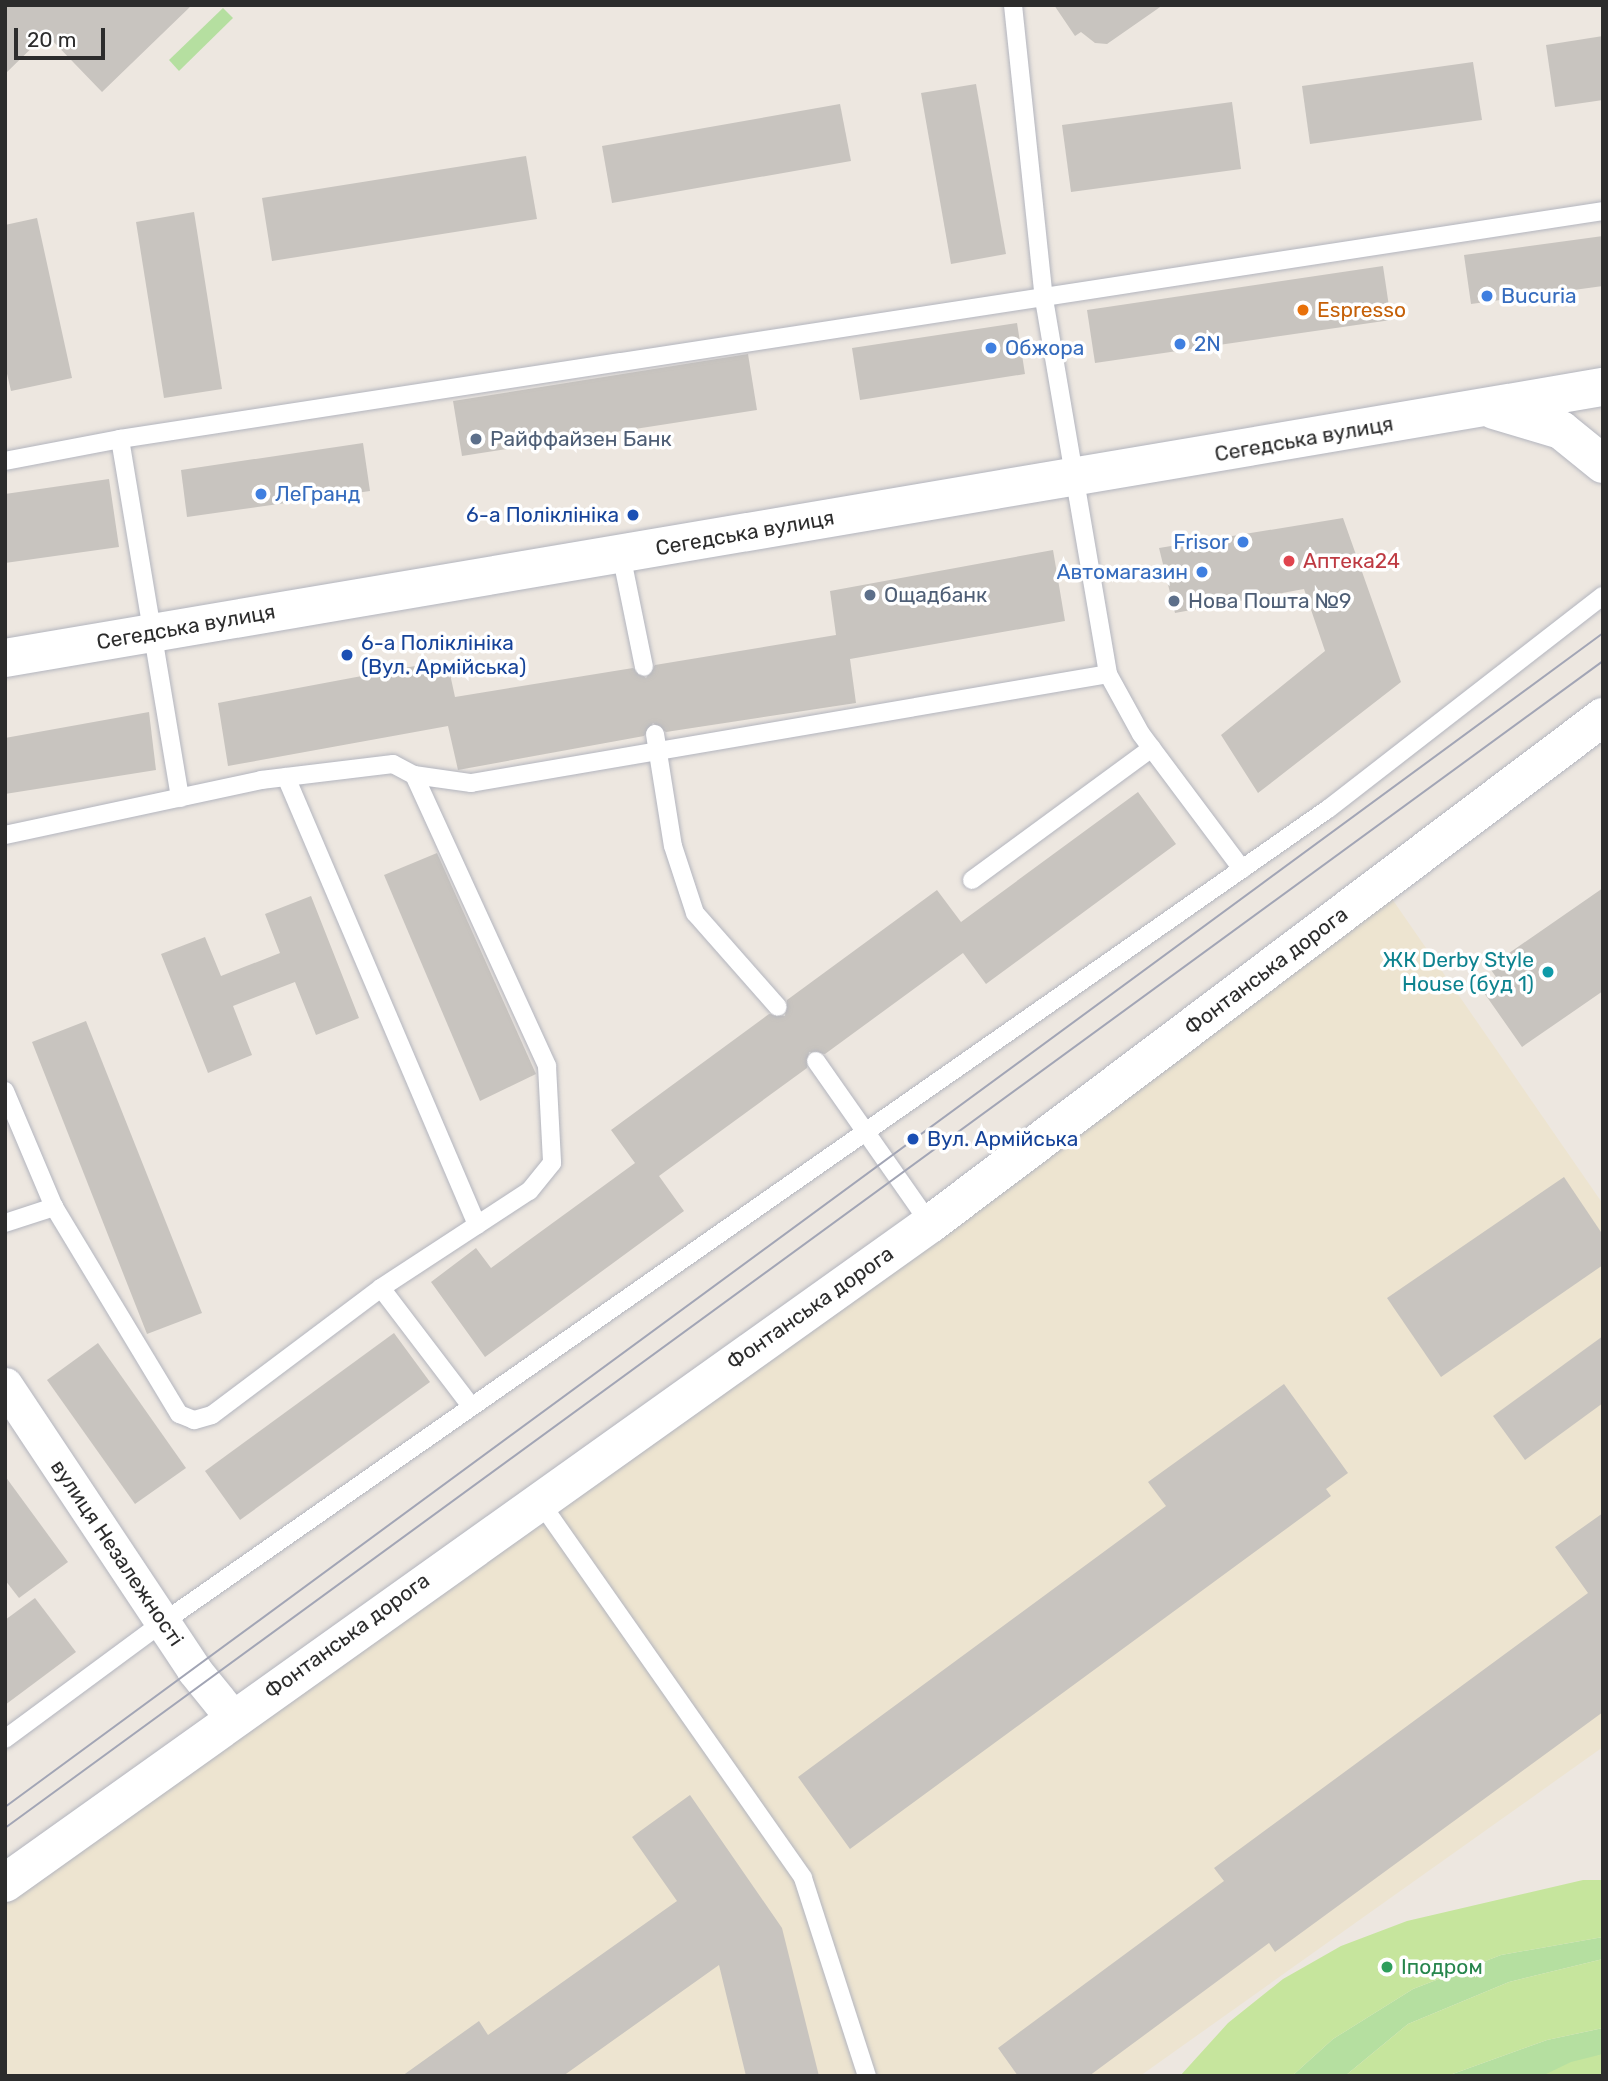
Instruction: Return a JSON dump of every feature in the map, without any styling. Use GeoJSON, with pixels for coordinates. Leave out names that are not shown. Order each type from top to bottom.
{"type":"FeatureCollection","features":[{"type":"Feature","properties":{"kind":"main road","name":"Сегедська вулиця"},"geometry":{"type":"LineString","coordinates":[[5,658],[1603,387]]}},
{"type":"Feature","properties":{"kind":"main road","name":"Сегедська вулиця"},"geometry":{"type":"LineString","coordinates":[[1485,408],[1561,430],[1603,464]]}},
{"type":"Feature","properties":{"kind":"main road","name":"Фонтанська дорога"},"geometry":{"type":"LineString","coordinates":[[5,1883],[538,1499],[930,1224],[1603,717]]}},
{"type":"Feature","properties":{"kind":"street","name":"вулиця Незалежності"},"geometry":{"type":"LineString","coordinates":[[5,1385],[162,1623],[233,1718]]}},
{"type":"Feature","properties":{"kind":"lane"},"geometry":{"type":"LineString","coordinates":[[1013,5],[1044,299],[1072,478],[1108,674],[1152,748],[1242,869]]}},
{"type":"Feature","properties":{"kind":"lane"},"geometry":{"type":"LineString","coordinates":[[5,461],[120,439],[1603,211]]}},
{"type":"Feature","properties":{"kind":"lane"},"geometry":{"type":"LineString","coordinates":[[120,439],[155,632],[180,798]]}},
{"type":"Feature","properties":{"kind":"lane"},"geometry":{"type":"LineString","coordinates":[[621,554],[644,667]]}},
{"type":"Feature","properties":{"kind":"lane"},"geometry":{"type":"LineString","coordinates":[[5,1739],[162,1623],[864,1130],[1328,809],[1603,596]]}},
{"type":"Feature","properties":{"kind":"lane"},"geometry":{"type":"LineString","coordinates":[[5,835],[286,777],[393,764],[414,775],[471,783],[656,742],[1108,674]]}},
{"type":"Feature","properties":{"kind":"lane"},"geometry":{"type":"LineString","coordinates":[[656,742],[673,846],[695,913],[778,1007]]}},
{"type":"Feature","properties":{"kind":"lane"},"geometry":{"type":"LineString","coordinates":[[972,880],[1152,748]]}},
{"type":"Feature","properties":{"kind":"lane"},"geometry":{"type":"LineString","coordinates":[[5,1091],[54,1207],[179,1414],[194,1420],[212,1415],[381,1288],[528,1191],[552,1163],[547,1066],[414,775]]}},
{"type":"Feature","properties":{"kind":"lane"},"geometry":{"type":"LineString","coordinates":[[286,777],[477,1225]]}},
{"type":"Feature","properties":{"kind":"lane"},"geometry":{"type":"LineString","coordinates":[[816,1061],[930,1224]]}},
{"type":"Feature","properties":{"kind":"lane"},"geometry":{"type":"LineString","coordinates":[[5,1223],[54,1207]]}},
{"type":"Feature","properties":{"kind":"lane"},"geometry":{"type":"LineString","coordinates":[[381,1288],[471,1406]]}},
{"type":"Feature","properties":{"kind":"lane"},"geometry":{"type":"LineString","coordinates":[[538,1499],[803,1878],[867,2076]]}},
{"type":"Feature","properties":{"kind":"shaded area"},"geometry":{"type":"Polygon","coordinates":[[[1388,893],[1603,1204],[1603,1747],[1140,2076],[5,2076],[5,1889],[1388,893]]]}},
{"type":"Feature","properties":{"kind":"green space"},"geometry":{"type":"Polygon","coordinates":[[[223,8],[233,18],[179,71],[169,60],[223,8]]]}},
{"type":"Feature","properties":{"kind":"green space","name":"Іподром"},"geometry":{"type":"Polygon","coordinates":[[[1583,1880],[1603,1880],[1603,1937],[1501,1955],[1413,1989],[1333,2039],[1292,2076],[1180,2076],[1228,2023],[1283,1979],[1341,1946],[1407,1921],[1583,1880]]]}},
{"type":"Feature","properties":{"kind":"green space"},"geometry":{"type":"Polygon","coordinates":[[[1603,1937],[1603,1959],[1509,1982],[1408,2024],[1345,2076],[1292,2076],[1333,2039],[1413,1989],[1501,1955],[1603,1937]]]}},
{"type":"Feature","properties":{"kind":"green space","name":"Іподром"},"geometry":{"type":"Polygon","coordinates":[[[1603,1959],[1603,2028],[1547,2040],[1447,2076],[1345,2076],[1408,2024],[1509,1982],[1603,1959]]]}},
{"type":"Feature","properties":{"kind":"green space"},"geometry":{"type":"Polygon","coordinates":[[[1603,2028],[1603,2054],[1542,2076],[1447,2076],[1547,2040],[1603,2028]]]}},
{"type":"Feature","properties":{"kind":"green space"},"geometry":{"type":"Polygon","coordinates":[[[1603,2054],[1603,2076],[1542,2076],[1571,2062],[1603,2054]]]}},
{"type":"Feature","properties":{"kind":"building"},"geometry":{"type":"Polygon","coordinates":[[[5,5],[192,5],[102,92],[46,34],[5,74],[5,5]]]}},
{"type":"Feature","properties":{"kind":"building"},"geometry":{"type":"Polygon","coordinates":[[[1054,5],[1163,5],[1107,44],[1095,43],[1081,32],[1075,36],[1054,5]]]}},
{"type":"Feature","properties":{"kind":"building"},"geometry":{"type":"Polygon","coordinates":[[[1603,36],[1603,100],[1555,107],[1546,45],[1603,36]]]}},
{"type":"Feature","properties":{"kind":"building"},"geometry":{"type":"Polygon","coordinates":[[[1473,62],[1482,120],[1310,144],[1302,86],[1473,62]]]}},
{"type":"Feature","properties":{"kind":"building"},"geometry":{"type":"Polygon","coordinates":[[[976,84],[1006,254],[951,264],[921,93],[976,84]]]}},
{"type":"Feature","properties":{"kind":"building"},"geometry":{"type":"Polygon","coordinates":[[[1232,102],[1241,169],[1071,192],[1062,125],[1232,102]]]}},
{"type":"Feature","properties":{"kind":"building"},"geometry":{"type":"Polygon","coordinates":[[[840,104],[851,161],[612,203],[602,146],[840,104]]]}},
{"type":"Feature","properties":{"kind":"building"},"geometry":{"type":"Polygon","coordinates":[[[526,156],[537,219],[272,261],[262,198],[526,156]]]}},
{"type":"Feature","properties":{"kind":"building"},"geometry":{"type":"Polygon","coordinates":[[[194,212],[222,389],[164,398],[136,222],[194,212]]]}},
{"type":"Feature","properties":{"kind":"building"},"geometry":{"type":"Polygon","coordinates":[[[37,218],[72,378],[11,391],[5,365],[5,225],[37,218]]]}},
{"type":"Feature","properties":{"kind":"building"},"geometry":{"type":"Polygon","coordinates":[[[1603,236],[1603,286],[1471,304],[1464,255],[1603,236]]]}},
{"type":"Feature","properties":{"kind":"building"},"geometry":{"type":"Polygon","coordinates":[[[1383,266],[1391,320],[1095,363],[1087,310],[1383,266]]]}},
{"type":"Feature","properties":{"kind":"building"},"geometry":{"type":"Polygon","coordinates":[[[1017,323],[1025,374],[860,400],[852,348],[1017,323]]]}},
{"type":"Feature","properties":{"kind":"building"},"geometry":{"type":"Polygon","coordinates":[[[748,354],[757,410],[462,456],[453,401],[748,354]]]}},
{"type":"Feature","properties":{"kind":"building"},"geometry":{"type":"Polygon","coordinates":[[[363,443],[370,491],[187,517],[181,470],[363,443]]]}},
{"type":"Feature","properties":{"kind":"building"},"geometry":{"type":"Polygon","coordinates":[[[109,479],[119,547],[5,563],[5,494],[109,479]]]}},
{"type":"Feature","properties":{"kind":"building"},"geometry":{"type":"Polygon","coordinates":[[[1343,518],[1401,682],[1258,793],[1221,735],[1325,651],[1304,589],[1175,613],[1159,548],[1343,518]]]}},
{"type":"Feature","properties":{"kind":"building"},"geometry":{"type":"Polygon","coordinates":[[[1053,550],[1065,621],[850,659],[856,703],[666,732],[653,723],[644,736],[458,770],[448,726],[228,766],[218,703],[447,660],[455,697],[633,668],[646,678],[655,665],[836,635],[830,591],[1053,550]]]}},
{"type":"Feature","properties":{"kind":"building"},"geometry":{"type":"Polygon","coordinates":[[[149,712],[156,770],[5,794],[5,738],[149,712]]]}},
{"type":"Feature","properties":{"kind":"building"},"geometry":{"type":"Polygon","coordinates":[[[1138,792],[1176,844],[986,984],[963,953],[825,1054],[809,1052],[807,1068],[659,1176],[684,1211],[485,1357],[431,1282],[476,1248],[491,1268],[635,1163],[611,1130],[769,1014],[785,1016],[787,1000],[937,890],[961,922],[1138,792]]]}},
{"type":"Feature","properties":{"kind":"building"},"geometry":{"type":"Polygon","coordinates":[[[437,853],[536,1074],[480,1101],[384,875],[437,853]]]}},
{"type":"Feature","properties":{"kind":"building","name":"ЖК Derby Style House (буд 1)"},"geometry":{"type":"Polygon","coordinates":[[[1603,888],[1603,991],[1522,1047],[1480,987],[1496,977],[1489,967],[1603,888]]]}},
{"type":"Feature","properties":{"kind":"building"},"geometry":{"type":"Polygon","coordinates":[[[311,896],[359,1018],[316,1035],[295,982],[233,1006],[252,1055],[208,1073],[161,954],[205,937],[221,976],[280,953],[265,914],[311,896]]]}},
{"type":"Feature","properties":{"kind":"building"},"geometry":{"type":"Polygon","coordinates":[[[86,1021],[202,1313],[147,1334],[32,1042],[86,1021]]]}},
{"type":"Feature","properties":{"kind":"building"},"geometry":{"type":"Polygon","coordinates":[[[1564,1177],[1603,1235],[1603,1265],[1441,1377],[1387,1298],[1564,1177]]]}},
{"type":"Feature","properties":{"kind":"building"},"geometry":{"type":"Polygon","coordinates":[[[394,1333],[430,1382],[240,1520],[205,1471],[394,1333]]]}},
{"type":"Feature","properties":{"kind":"building"},"geometry":{"type":"Polygon","coordinates":[[[1603,1336],[1603,1403],[1525,1460],[1493,1416],[1603,1336]]]}},
{"type":"Feature","properties":{"kind":"building"},"geometry":{"type":"Polygon","coordinates":[[[98,1343],[186,1468],[135,1504],[47,1380],[98,1343]]]}},
{"type":"Feature","properties":{"kind":"building"},"geometry":{"type":"Polygon","coordinates":[[[1284,1384],[1348,1473],[1326,1489],[1331,1496],[850,1849],[798,1777],[1166,1506],[1148,1482],[1284,1384]]]}},
{"type":"Feature","properties":{"kind":"building"},"geometry":{"type":"Polygon","coordinates":[[[5,1476],[68,1562],[19,1598],[5,1580],[5,1476]]]}},
{"type":"Feature","properties":{"kind":"building"},"geometry":{"type":"Polygon","coordinates":[[[1603,1513],[1603,1712],[1275,1952],[1269,1943],[1089,2076],[1018,2076],[998,2048],[1224,1881],[1214,1868],[1588,1593],[1555,1547],[1603,1513]]]}},
{"type":"Feature","properties":{"kind":"building"},"geometry":{"type":"Polygon","coordinates":[[[35,1598],[76,1652],[5,1705],[5,1620],[35,1598]]]}},
{"type":"Feature","properties":{"kind":"building"},"geometry":{"type":"Polygon","coordinates":[[[690,1795],[782,1928],[819,2076],[746,2076],[719,1965],[563,2076],[402,2076],[479,2021],[488,2035],[677,1901],[632,1837],[690,1795]]]}},
{"type":"Feature","properties":{"kind":"tram line"},"geometry":{"type":"LineString","coordinates":[[5,1807],[1603,633]]}},
{"type":"Feature","properties":{"kind":"tram line"},"geometry":{"type":"LineString","coordinates":[[5,1828],[1603,661]]}},
{"type":"Feature","properties":{"kind":"place","name":"Bucuria"},"geometry":{"type":"Point","coordinates":[1487,296]}},
{"type":"Feature","properties":{"kind":"place","name":"Espresso"},"geometry":{"type":"Point","coordinates":[1303,310]}},
{"type":"Feature","properties":{"kind":"place","name":"2N"},"geometry":{"type":"Point","coordinates":[1180,344]}},
{"type":"Feature","properties":{"kind":"place","name":"Обжора"},"geometry":{"type":"Point","coordinates":[991,348]}},
{"type":"Feature","properties":{"kind":"place","name":"Райффайзен Банк"},"geometry":{"type":"Point","coordinates":[476,439]}},
{"type":"Feature","properties":{"kind":"place","name":"ЛеГранд"},"geometry":{"type":"Point","coordinates":[261,494]}},
{"type":"Feature","properties":{"kind":"place","name":"6-а Поліклініка"},"geometry":{"type":"Point","coordinates":[633,515]}},
{"type":"Feature","properties":{"kind":"place","name":"Frisor"},"geometry":{"type":"Point","coordinates":[1243,542]}},
{"type":"Feature","properties":{"kind":"place","name":"Аптека24"},"geometry":{"type":"Point","coordinates":[1289,561]}},
{"type":"Feature","properties":{"kind":"place","name":"Автомагазин"},"geometry":{"type":"Point","coordinates":[1202,572]}},
{"type":"Feature","properties":{"kind":"place","name":"Ощадбанк"},"geometry":{"type":"Point","coordinates":[870,595]}},
{"type":"Feature","properties":{"kind":"place","name":"Нова Пошта №9"},"geometry":{"type":"Point","coordinates":[1174,601]}},
{"type":"Feature","properties":{"kind":"place","name":"6-а Поліклініка (Вул. Армійська)"},"geometry":{"type":"Point","coordinates":[347,655]}},
{"type":"Feature","properties":{"kind":"place","name":"ЖК Derby Style House (буд 1)"},"geometry":{"type":"Point","coordinates":[1548,972]}},
{"type":"Feature","properties":{"kind":"place","name":"Вул. Армійська"},"geometry":{"type":"Point","coordinates":[913,1139]}},
{"type":"Feature","properties":{"kind":"place","name":"Іподром"},"geometry":{"type":"Point","coordinates":[1387,1967]}}]}
